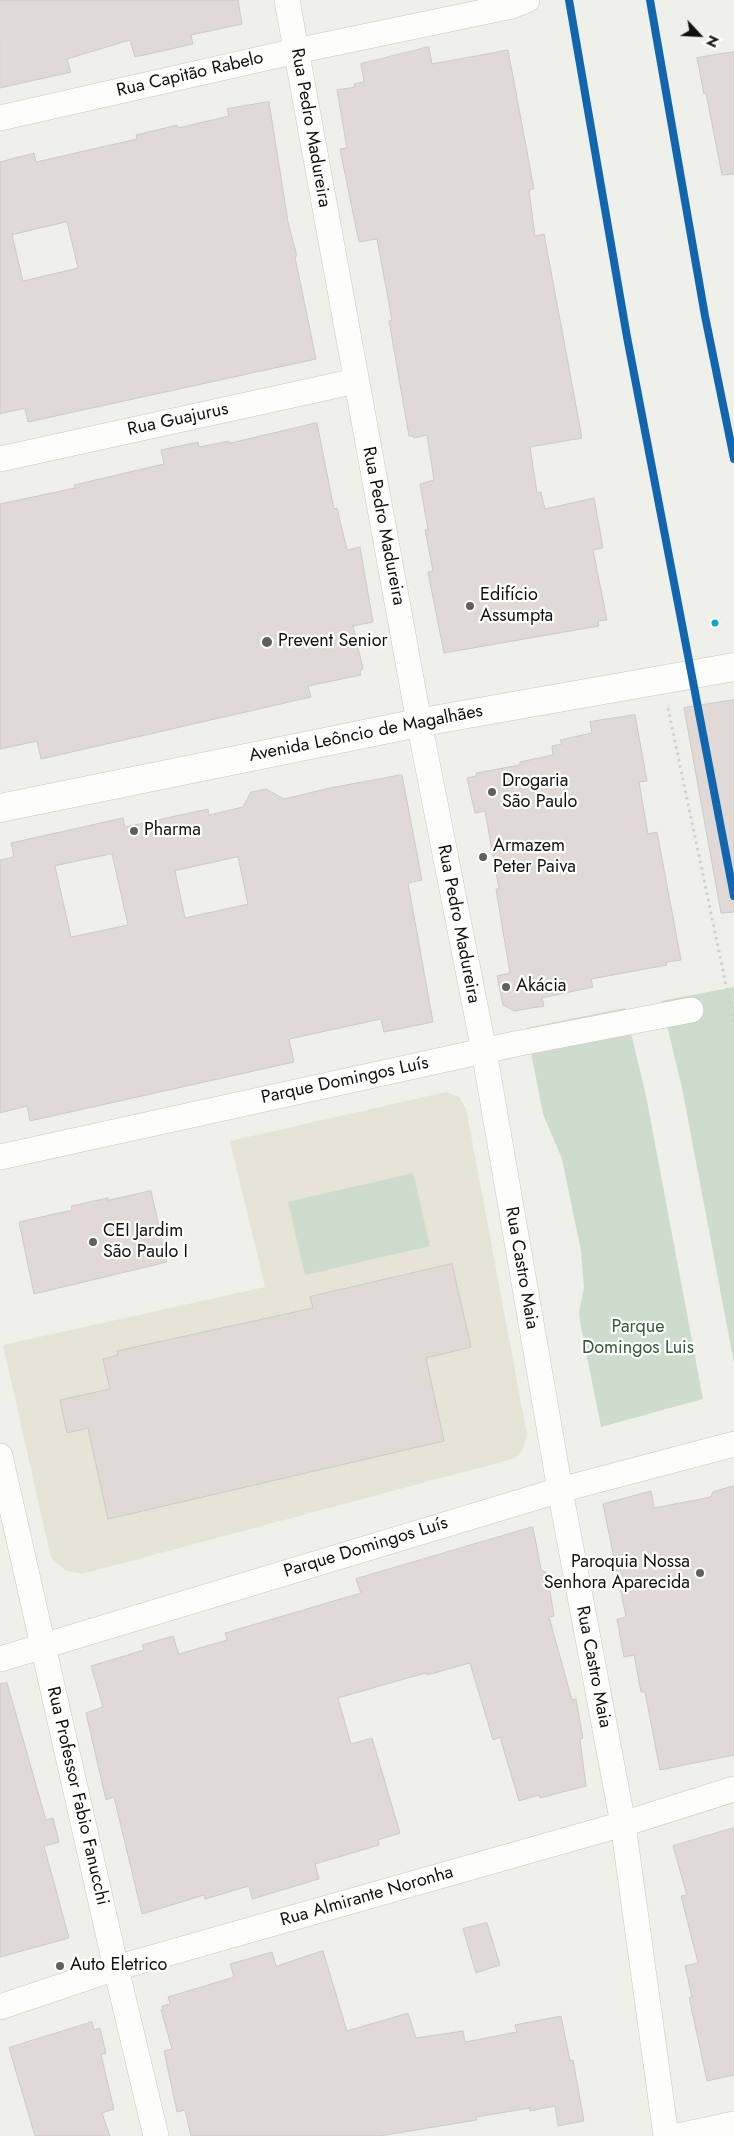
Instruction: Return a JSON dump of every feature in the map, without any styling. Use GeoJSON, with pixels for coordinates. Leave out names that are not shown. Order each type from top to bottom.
{"type":"FeatureCollection","features":[{"type":"Feature","properties":{"kind":"main road","name":"Avenida Leôncio de Magalhães"},"geometry":{"type":"LineString","coordinates":[[0,808],[419,722],[734,667]]}},
{"type":"Feature","properties":{"kind":"street","name":"Rua Pedro Madureira"},"geometry":{"type":"LineString","coordinates":[[287,0],[419,722],[484,1051]]}},
{"type":"Feature","properties":{"kind":"street","name":"Rua Capitão Rabelo"},"geometry":{"type":"LineString","coordinates":[[0,118],[296,51],[502,8],[526,0]]}},
{"type":"Feature","properties":{"kind":"street","name":"Rua Guajurus"},"geometry":{"type":"LineString","coordinates":[[0,459],[356,381]]}},
{"type":"Feature","properties":{"kind":"street","name":"Parque Domingos Luís"},"geometry":{"type":"LineString","coordinates":[[0,1157],[484,1051],[691,1010]]}},
{"type":"Feature","properties":{"kind":"street","name":"Rua Castro Maia"},"geometry":{"type":"LineString","coordinates":[[484,1051],[560,1490],[623,1824],[666,2136]]}},
{"type":"Feature","properties":{"kind":"street","name":"Parque Domingos Luís"},"geometry":{"type":"LineString","coordinates":[[0,1658],[560,1490],[734,1444]]}},
{"type":"Feature","properties":{"kind":"street","name":"Rua Professor Fabio Fanucchi"},"geometry":{"type":"LineString","coordinates":[[0,1456],[156,2136]]}},
{"type":"Feature","properties":{"kind":"street","name":"Rua Almirante Noronha"},"geometry":{"type":"LineString","coordinates":[[0,2007],[116,1968],[623,1824],[734,1789]]}},
{"type":"Feature","properties":{"kind":"street"},"geometry":{"type":"LineString","coordinates":[[678,2136],[734,2124]]}},
{"type":"Feature","properties":{"kind":"path"},"geometry":{"type":"LineString","coordinates":[[662,680],[734,1023]]}},
{"type":"Feature","properties":{"kind":"shaded area"},"geometry":{"type":"Polygon","coordinates":[[[446,1092],[459,1097],[466,1108],[527,1435],[523,1450],[516,1458],[82,1574],[65,1570],[51,1558],[3,1345],[265,1287],[230,1141],[446,1092]]]}},
{"type":"Feature","properties":{"kind":"green space","name":"Parque Domingos Luis"},"geometry":{"type":"Polygon","coordinates":[[[734,987],[734,1363],[682,1088],[661,1001],[734,987]]]}},
{"type":"Feature","properties":{"kind":"green space","name":"Parque Domingos Luis"},"geometry":{"type":"Polygon","coordinates":[[[625,1008],[646,1096],[703,1399],[601,1427],[580,1322],[579,1312],[584,1288],[581,1251],[562,1159],[543,1114],[526,1028],[625,1008]]]}},
{"type":"Feature","properties":{"kind":"green space"},"geometry":{"type":"Polygon","coordinates":[[[413,1173],[430,1246],[305,1275],[288,1202],[413,1173]]]}},
{"type":"Feature","properties":{"kind":"building"},"geometry":{"type":"Polygon","coordinates":[[[0,0],[238,0],[242,24],[191,35],[193,44],[135,57],[130,40],[67,59],[71,72],[0,88],[0,0]]]}},
{"type":"Feature","properties":{"kind":"building"},"geometry":{"type":"Polygon","coordinates":[[[429,47],[432,64],[508,50],[534,189],[529,190],[535,236],[544,234],[582,438],[530,447],[537,493],[541,492],[545,509],[594,498],[603,548],[593,550],[607,620],[598,621],[599,626],[444,653],[428,572],[433,571],[425,530],[428,530],[420,484],[434,480],[427,435],[414,438],[409,436],[389,321],[392,320],[377,239],[359,242],[340,149],[347,148],[337,90],[355,87],[354,84],[364,82],[361,64],[429,47]]]}},
{"type":"Feature","properties":{"kind":"building"},"geometry":{"type":"Polygon","coordinates":[[[734,52],[734,174],[722,175],[697,58],[734,52]]]}},
{"type":"Feature","properties":{"kind":"building"},"geometry":{"type":"Polygon","coordinates":[[[269,102],[288,222],[297,256],[295,257],[316,359],[28,422],[25,408],[0,414],[0,162],[34,153],[36,162],[137,139],[136,135],[177,125],[178,128],[229,116],[227,109],[269,102]],[[67,222],[12,235],[23,281],[78,268],[67,222]]]}},
{"type":"Feature","properties":{"kind":"building"},"geometry":{"type":"Polygon","coordinates":[[[317,423],[334,509],[337,508],[347,550],[360,547],[373,622],[353,626],[363,669],[360,670],[361,675],[308,686],[311,697],[41,759],[37,741],[0,749],[0,504],[75,488],[74,485],[164,464],[161,450],[198,442],[199,447],[229,441],[229,443],[317,423]]]}},
{"type":"Feature","properties":{"kind":"building"},"geometry":{"type":"Polygon","coordinates":[[[734,700],[734,912],[721,913],[684,708],[734,700]]]}},
{"type":"Feature","properties":{"kind":"building"},"geometry":{"type":"Polygon","coordinates":[[[635,715],[647,781],[639,782],[648,834],[657,832],[681,960],[666,962],[667,965],[591,979],[593,987],[542,998],[544,1006],[514,1011],[503,1005],[497,976],[510,973],[496,889],[499,889],[485,811],[475,813],[467,778],[476,776],[476,773],[520,765],[520,762],[553,755],[552,746],[562,744],[560,740],[592,733],[590,722],[635,715]]]}},
{"type":"Feature","properties":{"kind":"building"},"geometry":{"type":"Polygon","coordinates":[[[402,775],[422,880],[408,883],[433,1022],[384,1032],[381,1019],[289,1039],[294,1062],[30,1121],[27,1106],[0,1113],[0,860],[14,857],[11,843],[123,818],[125,827],[208,809],[209,815],[243,807],[251,792],[266,789],[284,799],[330,788],[402,775]],[[112,854],[55,866],[71,937],[128,925],[112,854]],[[238,857],[175,871],[185,918],[248,904],[238,857]]]}},
{"type":"Feature","properties":{"kind":"building","name":"CEI Jardim São Paulo I"},"geometry":{"type":"Polygon","coordinates":[[[151,1191],[167,1262],[34,1294],[19,1222],[72,1210],[71,1206],[151,1191]]]}},
{"type":"Feature","properties":{"kind":"building"},"geometry":{"type":"Polygon","coordinates":[[[452,1264],[471,1347],[426,1358],[444,1441],[108,1519],[88,1428],[67,1433],[60,1400],[110,1389],[103,1359],[118,1355],[117,1351],[313,1308],[310,1297],[452,1264]]]}},
{"type":"Feature","properties":{"kind":"building"},"geometry":{"type":"Polygon","coordinates":[[[734,1486],[734,1755],[660,1770],[645,1692],[641,1692],[634,1655],[624,1657],[617,1619],[626,1617],[603,1504],[651,1491],[654,1508],[711,1497],[713,1492],[734,1486]]]}},
{"type":"Feature","properties":{"kind":"building"},"geometry":{"type":"Polygon","coordinates":[[[533,1527],[541,1570],[547,1573],[554,1616],[549,1617],[572,1700],[576,1699],[583,1738],[580,1739],[586,1786],[540,1798],[539,1795],[519,1801],[500,1737],[493,1740],[470,1663],[427,1675],[426,1673],[338,1698],[351,1744],[372,1738],[400,1833],[378,1840],[379,1845],[315,1864],[319,1879],[252,1899],[249,1886],[205,1899],[204,1895],[142,1914],[114,1797],[106,1800],[86,1713],[103,1707],[91,1666],[144,1650],[142,1645],[173,1636],[179,1654],[227,1640],[225,1633],[361,1593],[356,1579],[533,1527]]]}},
{"type":"Feature","properties":{"kind":"building"},"geometry":{"type":"Polygon","coordinates":[[[7,1683],[46,1820],[53,1818],[59,1842],[44,1846],[69,1938],[0,1957],[0,1684],[7,1683]]]}},
{"type":"Feature","properties":{"kind":"building"},"geometry":{"type":"Polygon","coordinates":[[[734,1828],[734,2075],[707,2081],[689,1997],[692,1997],[685,1966],[698,1963],[681,1896],[687,1895],[673,1846],[734,1828]]]}},
{"type":"Feature","properties":{"kind":"building"},"geometry":{"type":"Polygon","coordinates":[[[487,1923],[500,1965],[476,1973],[463,1929],[487,1923]]]}},
{"type":"Feature","properties":{"kind":"building"},"geometry":{"type":"Polygon","coordinates":[[[323,1951],[347,2031],[408,2013],[416,2038],[463,2031],[465,2042],[517,2032],[515,2025],[561,2016],[570,2061],[573,2060],[584,2121],[558,2126],[555,2106],[530,2111],[530,2108],[476,2117],[477,2120],[379,2136],[191,2136],[185,2110],[177,2112],[164,2051],[172,2049],[161,2010],[163,2009],[162,2006],[170,2004],[168,1997],[234,1977],[230,1964],[272,1952],[276,1966],[323,1951]]]}},
{"type":"Feature","properties":{"kind":"building"},"geometry":{"type":"Polygon","coordinates":[[[92,2022],[94,2030],[100,2028],[106,2053],[101,2055],[114,2109],[102,2113],[110,2136],[35,2136],[9,2048],[92,2022]]]}},
{"type":"Feature","properties":{"kind":"transit line"},"geometry":{"type":"LineString","coordinates":[[569,0],[627,337],[734,896]]}},
{"type":"Feature","properties":{"kind":"transit line"},"geometry":{"type":"LineString","coordinates":[[650,0],[705,316],[734,459]]}},
{"type":"Feature","properties":{"kind":"place","name":"Edifício Assumpta"},"geometry":{"type":"Point","coordinates":[470,606]}},
{"type":"Feature","properties":{"kind":"place","name":"Prevent Senior"},"geometry":{"type":"Point","coordinates":[267,642]}},
{"type":"Feature","properties":{"kind":"place","name":"Drogaria São Paulo"},"geometry":{"type":"Point","coordinates":[492,792]}},
{"type":"Feature","properties":{"kind":"place","name":"Pharma"},"geometry":{"type":"Point","coordinates":[134,831]}},
{"type":"Feature","properties":{"kind":"place","name":"Armazem Peter Paiva"},"geometry":{"type":"Point","coordinates":[483,857]}},
{"type":"Feature","properties":{"kind":"place","name":"Akácia"},"geometry":{"type":"Point","coordinates":[506,987]}},
{"type":"Feature","properties":{"kind":"place","name":"CEI Jardim São Paulo I"},"geometry":{"type":"Point","coordinates":[93,1242]}},
{"type":"Feature","properties":{"kind":"place","name":"Paroquia Nossa Senhora Aparecida"},"geometry":{"type":"Point","coordinates":[700,1573]}},
{"type":"Feature","properties":{"kind":"place","name":"Auto Eletrico"},"geometry":{"type":"Point","coordinates":[60,1966]}}]}
